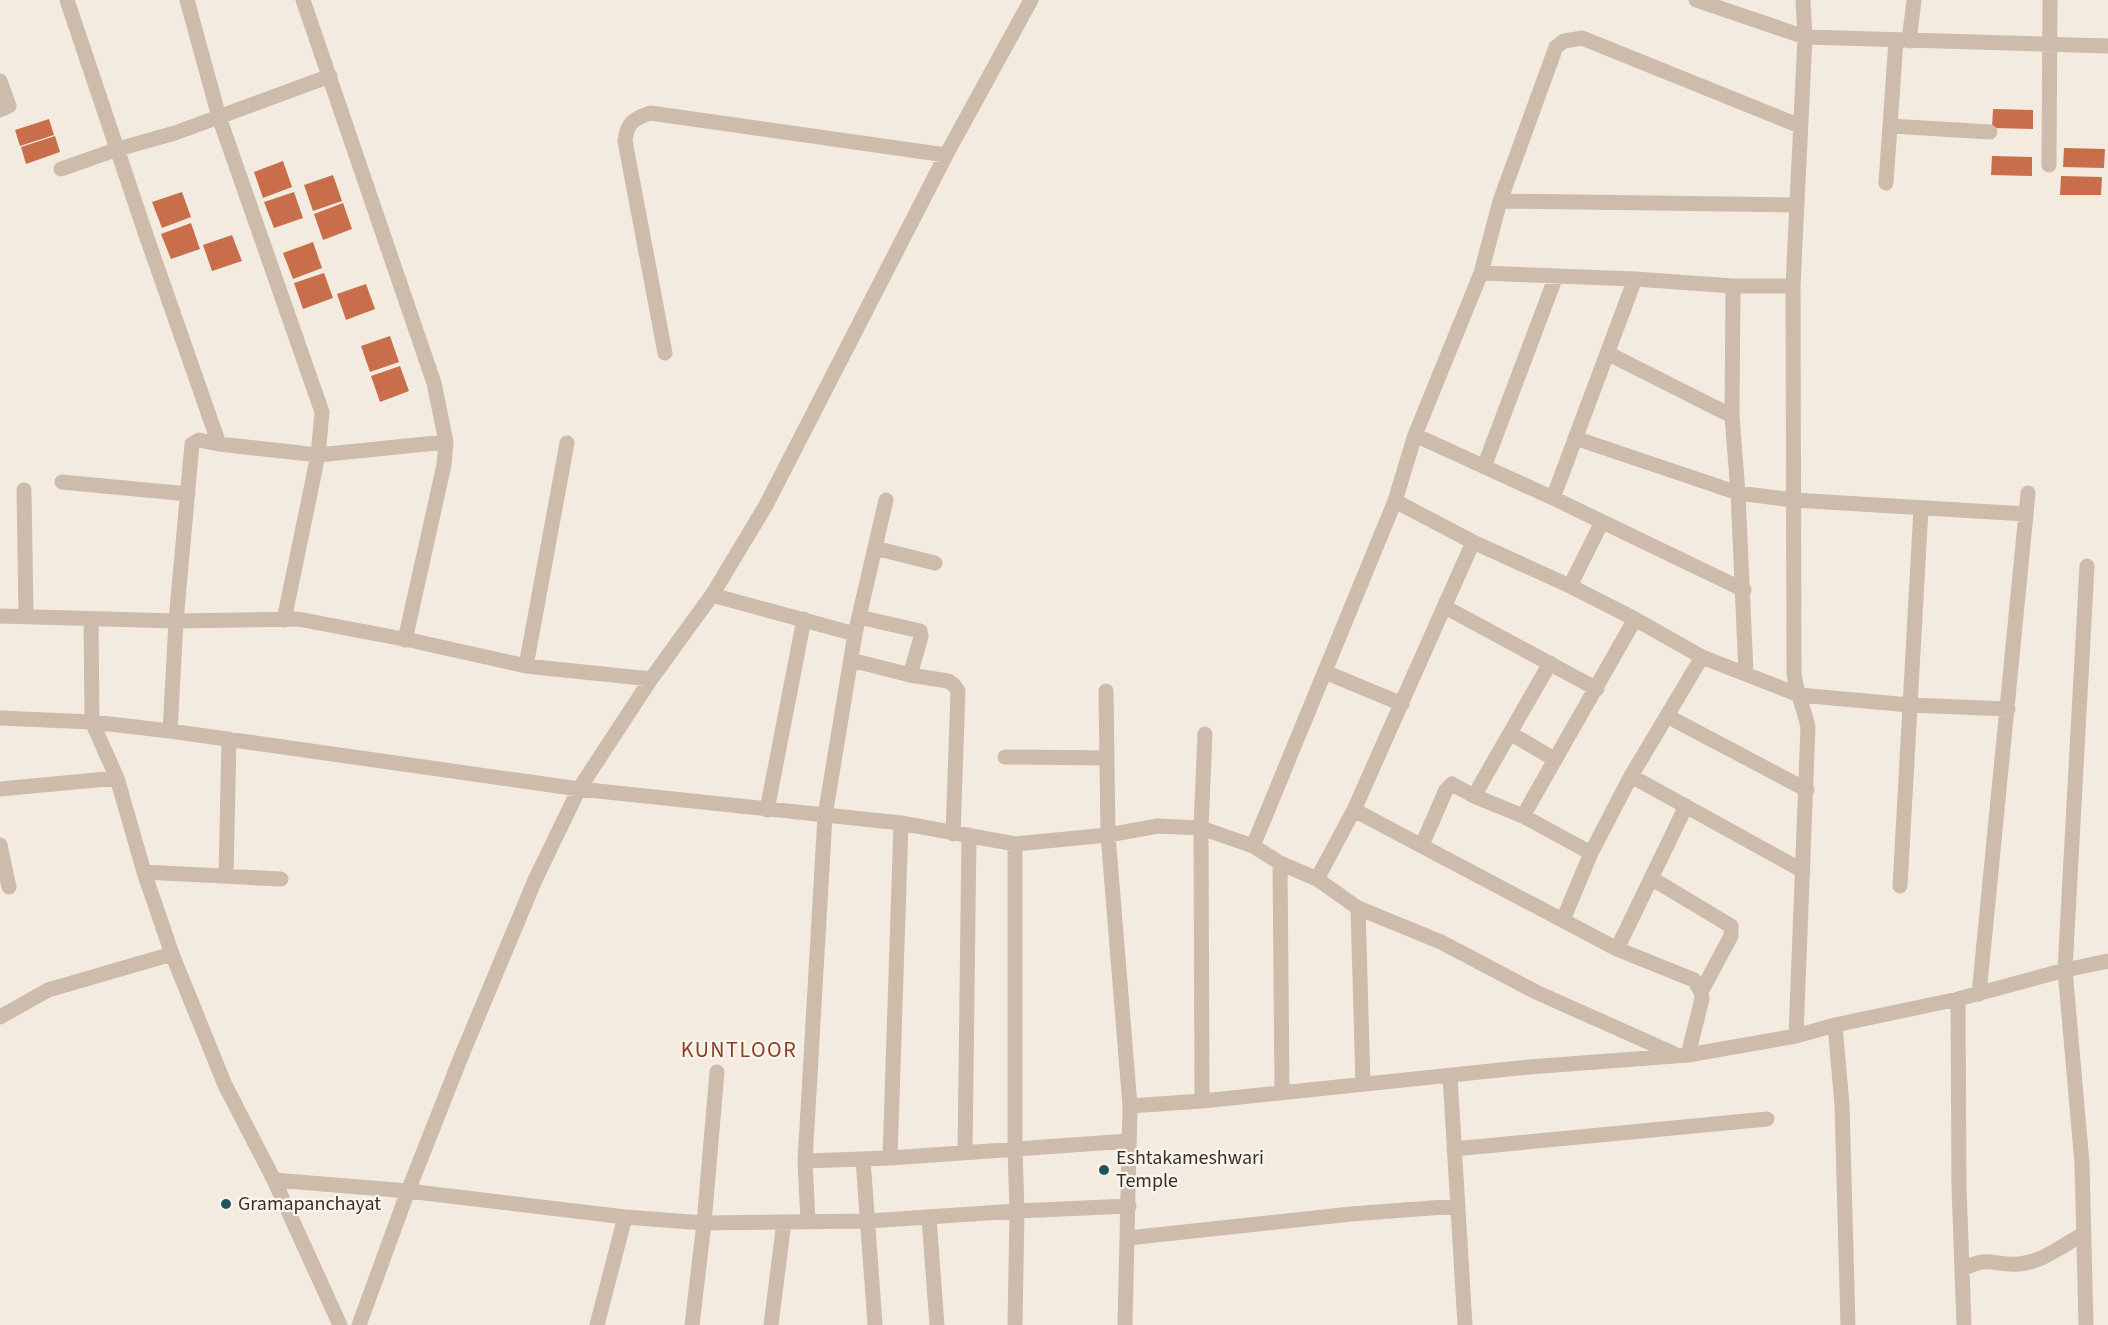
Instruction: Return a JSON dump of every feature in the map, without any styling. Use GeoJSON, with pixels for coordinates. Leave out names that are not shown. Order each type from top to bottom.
{"type":"FeatureCollection","features":[{"type":"Feature","properties":{"kind":"street"},"geometry":{"type":"LineString","coordinates":[[67,0],[219,444]]}},
{"type":"Feature","properties":{"kind":"street"},"geometry":{"type":"LineString","coordinates":[[187,0],[219,117],[322,412],[318,454],[284,620]]}},
{"type":"Feature","properties":{"kind":"street"},"geometry":{"type":"LineString","coordinates":[[303,0],[434,383],[446,442],[444,465],[405,640]]}},
{"type":"Feature","properties":{"kind":"street"},"geometry":{"type":"LineString","coordinates":[[359,1325],[408,1191],[461,1057],[535,880],[579,789],[651,679],[712,594],[765,507],[946,155],[1031,0]]}},
{"type":"Feature","properties":{"kind":"street"},"geometry":{"type":"LineString","coordinates":[[1696,0],[1804,37],[2108,46]]}},
{"type":"Feature","properties":{"kind":"street"},"geometry":{"type":"LineString","coordinates":[[1796,1036],[1808,727],[1794,673],[1793,286],[1804,37],[1803,0]]}},
{"type":"Feature","properties":{"kind":"street"},"geometry":{"type":"LineString","coordinates":[[1886,183],[1890,126],[1902,40],[1914,0]]}},
{"type":"Feature","properties":{"kind":"street"},"geometry":{"type":"LineString","coordinates":[[2049,165],[2050,0]]}},
{"type":"Feature","properties":{"kind":"street"},"geometry":{"type":"LineString","coordinates":[[1253,846],[1395,501],[1416,435],[1481,273],[1500,201],[1557,47],[1572,38],[1582,38],[1800,126]]}},
{"type":"Feature","properties":{"kind":"street"},"geometry":{"type":"LineString","coordinates":[[61,169],[118,149],[175,133],[330,76]]}},
{"type":"Feature","properties":{"kind":"street"},"geometry":{"type":"LineString","coordinates":[[0,81],[9,106],[0,110]]}},
{"type":"Feature","properties":{"kind":"street"},"geometry":{"type":"LineString","coordinates":[[665,353],[625,141],[626,128],[634,119],[650,113],[946,155]]}},
{"type":"Feature","properties":{"kind":"street"},"geometry":{"type":"LineString","coordinates":[[1890,126],[1990,132]]}},
{"type":"Feature","properties":{"kind":"street"},"geometry":{"type":"LineString","coordinates":[[1500,201],[1795,205]]}},
{"type":"Feature","properties":{"kind":"street"},"geometry":{"type":"LineString","coordinates":[[1481,273],[1635,279],[1733,286],[1793,286]]}},
{"type":"Feature","properties":{"kind":"street"},"geometry":{"type":"LineString","coordinates":[[1484,467],[1556,276]]}},
{"type":"Feature","properties":{"kind":"street"},"geometry":{"type":"LineString","coordinates":[[1553,498],[1635,279]]}},
{"type":"Feature","properties":{"kind":"street"},"geometry":{"type":"LineString","coordinates":[[1733,286],[1732,416],[1744,590],[1746,673]]}},
{"type":"Feature","properties":{"kind":"street"},"geometry":{"type":"LineString","coordinates":[[1607,353],[1732,416]]}},
{"type":"Feature","properties":{"kind":"street"},"geometry":{"type":"LineString","coordinates":[[1416,435],[1744,590]]}},
{"type":"Feature","properties":{"kind":"street"},"geometry":{"type":"LineString","coordinates":[[1575,438],[1738,493],[1793,500],[2026,514]]}},
{"type":"Feature","properties":{"kind":"street"},"geometry":{"type":"LineString","coordinates":[[170,731],[176,621],[192,444],[199,440],[318,454],[446,442]]}},
{"type":"Feature","properties":{"kind":"street"},"geometry":{"type":"LineString","coordinates":[[526,666],[567,443]]}},
{"type":"Feature","properties":{"kind":"street"},"geometry":{"type":"LineString","coordinates":[[62,482],[189,494]]}},
{"type":"Feature","properties":{"kind":"street"},"geometry":{"type":"LineString","coordinates":[[24,490],[26,616]]}},
{"type":"Feature","properties":{"kind":"street"},"geometry":{"type":"LineString","coordinates":[[1979,994],[2028,493]]}},
{"type":"Feature","properties":{"kind":"street"},"geometry":{"type":"LineString","coordinates":[[808,1221],[805,1161],[825,816],[855,633],[886,500]]}},
{"type":"Feature","properties":{"kind":"street"},"geometry":{"type":"LineString","coordinates":[[1395,501],[1473,542],[1570,586],[1635,619],[1702,657],[1798,695],[1910,705],[2008,709]]}},
{"type":"Feature","properties":{"kind":"street"},"geometry":{"type":"LineString","coordinates":[[1900,886],[1921,508]]}},
{"type":"Feature","properties":{"kind":"street"},"geometry":{"type":"LineString","coordinates":[[1570,586],[1602,522]]}},
{"type":"Feature","properties":{"kind":"street"},"geometry":{"type":"LineString","coordinates":[[1317,879],[1354,810],[1473,542]]}},
{"type":"Feature","properties":{"kind":"street"},"geometry":{"type":"LineString","coordinates":[[875,548],[935,563]]}},
{"type":"Feature","properties":{"kind":"street"},"geometry":{"type":"LineString","coordinates":[[2086,1325],[2082,1163],[2065,970],[2087,566]]}},
{"type":"Feature","properties":{"kind":"street"},"geometry":{"type":"LineString","coordinates":[[712,594],[855,633]]}},
{"type":"Feature","properties":{"kind":"street"},"geometry":{"type":"LineString","coordinates":[[1445,607],[1597,689]]}},
{"type":"Feature","properties":{"kind":"street"},"geometry":{"type":"LineString","coordinates":[[0,616],[176,621],[298,619],[526,666],[651,679]]}},
{"type":"Feature","properties":{"kind":"street"},"geometry":{"type":"LineString","coordinates":[[859,617],[920,631],[921,637],[910,675]]}},
{"type":"Feature","properties":{"kind":"street"},"geometry":{"type":"LineString","coordinates":[[91,619],[92,722],[117,778],[144,872],[172,954],[225,1085],[274,1180],[340,1325]]}},
{"type":"Feature","properties":{"kind":"street"},"geometry":{"type":"LineString","coordinates":[[767,810],[804,619]]}},
{"type":"Feature","properties":{"kind":"street"},"geometry":{"type":"LineString","coordinates":[[1523,816],[1635,619]]}},
{"type":"Feature","properties":{"kind":"street"},"geometry":{"type":"LineString","coordinates":[[1563,920],[1592,853],[1631,776],[1702,657]]}},
{"type":"Feature","properties":{"kind":"street"},"geometry":{"type":"LineString","coordinates":[[851,660],[910,675],[948,681],[958,691],[965,1154]]}},
{"type":"Feature","properties":{"kind":"street"},"geometry":{"type":"LineString","coordinates":[[1474,796],[1550,663]]}},
{"type":"Feature","properties":{"kind":"street"},"geometry":{"type":"LineString","coordinates":[[1325,672],[1402,704]]}},
{"type":"Feature","properties":{"kind":"street"},"geometry":{"type":"LineString","coordinates":[[1106,691],[1108,835],[1130,1106],[1125,1325]]}},
{"type":"Feature","properties":{"kind":"street"},"geometry":{"type":"LineString","coordinates":[[1667,716],[1807,790]]}},
{"type":"Feature","properties":{"kind":"street"},"geometry":{"type":"LineString","coordinates":[[0,718],[92,722],[170,731],[579,789],[901,823],[1015,844],[1108,835],[1158,826],[1201,828],[1253,846],[1280,863],[1317,879],[1358,908],[1441,942],[1536,992],[1682,1055]]}},
{"type":"Feature","properties":{"kind":"street"},"geometry":{"type":"LineString","coordinates":[[1202,1101],[1201,828],[1205,734]]}},
{"type":"Feature","properties":{"kind":"street"},"geometry":{"type":"LineString","coordinates":[[1510,734],[1554,759]]}},
{"type":"Feature","properties":{"kind":"street"},"geometry":{"type":"LineString","coordinates":[[226,876],[229,739]]}},
{"type":"Feature","properties":{"kind":"street"},"geometry":{"type":"LineString","coordinates":[[1005,757],[1107,758]]}},
{"type":"Feature","properties":{"kind":"street"},"geometry":{"type":"LineString","coordinates":[[1631,776],[1803,871]]}},
{"type":"Feature","properties":{"kind":"street"},"geometry":{"type":"LineString","coordinates":[[0,789],[117,778]]}},
{"type":"Feature","properties":{"kind":"street"},"geometry":{"type":"LineString","coordinates":[[1422,845],[1448,786],[1456,785],[1474,796],[1523,816],[1592,853]]}},
{"type":"Feature","properties":{"kind":"street"},"geometry":{"type":"LineString","coordinates":[[1617,948],[1686,806]]}},
{"type":"Feature","properties":{"kind":"street"},"geometry":{"type":"LineString","coordinates":[[1354,810],[1617,948],[1694,980],[1702,999],[1682,1055]]}},
{"type":"Feature","properties":{"kind":"street"},"geometry":{"type":"LineString","coordinates":[[890,1158],[901,823]]}},
{"type":"Feature","properties":{"kind":"street"},"geometry":{"type":"LineString","coordinates":[[1015,844],[1017,1211],[1015,1325]]}},
{"type":"Feature","properties":{"kind":"street"},"geometry":{"type":"LineString","coordinates":[[0,845],[9,887]]}},
{"type":"Feature","properties":{"kind":"street"},"geometry":{"type":"LineString","coordinates":[[1280,863],[1282,1092]]}},
{"type":"Feature","properties":{"kind":"street"},"geometry":{"type":"LineString","coordinates":[[144,872],[280,879]]}},
{"type":"Feature","properties":{"kind":"street"},"geometry":{"type":"LineString","coordinates":[[1651,878],[1731,926],[1731,936],[1701,992]]}},
{"type":"Feature","properties":{"kind":"street"},"geometry":{"type":"LineString","coordinates":[[1358,908],[1363,1084]]}},
{"type":"Feature","properties":{"kind":"street"},"geometry":{"type":"LineString","coordinates":[[0,1017],[48,990],[172,954]]}},
{"type":"Feature","properties":{"kind":"street"},"geometry":{"type":"LineString","coordinates":[[1130,1106],[1202,1101],[1529,1067],[1682,1055],[1796,1036],[1835,1025],[1979,994],[2065,970],[2108,961]]}},
{"type":"Feature","properties":{"kind":"street"},"geometry":{"type":"LineString","coordinates":[[1958,999],[1959,1187],[1964,1325]]}},
{"type":"Feature","properties":{"kind":"street"},"geometry":{"type":"LineString","coordinates":[[1835,1025],[1842,1105],[1848,1325]]}},
{"type":"Feature","properties":{"kind":"street"},"geometry":{"type":"LineString","coordinates":[[692,1325],[704,1223],[717,1072]]}},
{"type":"Feature","properties":{"kind":"street"},"geometry":{"type":"LineString","coordinates":[[1450,1076],[1465,1325]]}},
{"type":"Feature","properties":{"kind":"street"},"geometry":{"type":"LineString","coordinates":[[1454,1149],[1767,1119]]}},
{"type":"Feature","properties":{"kind":"street"},"geometry":{"type":"LineString","coordinates":[[805,1161],[965,1154],[1129,1141]]}},
{"type":"Feature","properties":{"kind":"street"},"geometry":{"type":"LineString","coordinates":[[863,1159],[875,1325]]}},
{"type":"Feature","properties":{"kind":"street"},"geometry":{"type":"LineString","coordinates":[[274,1180],[408,1191],[625,1217],[704,1223],[868,1221],[1129,1206]]}},
{"type":"Feature","properties":{"kind":"street"},"geometry":{"type":"LineString","coordinates":[[1128,1238],[1351,1214],[1458,1206]]}},
{"type":"Feature","properties":{"kind":"street"},"geometry":{"type":"LineString","coordinates":[[597,1325],[625,1217]]}},
{"type":"Feature","properties":{"kind":"street"},"geometry":{"type":"LineString","coordinates":[[929,1218],[937,1325]]}},
{"type":"Feature","properties":{"kind":"street"},"geometry":{"type":"LineString","coordinates":[[771,1325],[784,1222]]}},
{"type":"Feature","properties":{"kind":"street"},"geometry":{"type":"LineString","coordinates":[[1963,1269],[1977,1262],[2020,1264],[2048,1256],[2084,1234]]}},
{"type":"Feature","properties":{"kind":"building"},"geometry":{"type":"Polygon","coordinates":[[[1993,109],[2033,110],[2033,129],[1992,128],[1993,109]]]}},
{"type":"Feature","properties":{"kind":"building"},"geometry":{"type":"Polygon","coordinates":[[[49,119],[54,135],[20,146],[15,130],[49,119]]]}},
{"type":"Feature","properties":{"kind":"building"},"geometry":{"type":"Polygon","coordinates":[[[55,136],[60,152],[26,164],[21,147],[55,136]]]}},
{"type":"Feature","properties":{"kind":"building"},"geometry":{"type":"Polygon","coordinates":[[[2064,148],[2105,149],[2104,168],[2063,167],[2064,148]]]}},
{"type":"Feature","properties":{"kind":"building"},"geometry":{"type":"Polygon","coordinates":[[[1992,156],[2032,157],[2032,176],[1991,175],[1992,156]]]}},
{"type":"Feature","properties":{"kind":"building"},"geometry":{"type":"Polygon","coordinates":[[[283,161],[292,187],[263,198],[254,172],[283,161]]]}},
{"type":"Feature","properties":{"kind":"building"},"geometry":{"type":"Polygon","coordinates":[[[333,175],[342,201],[313,211],[304,185],[333,175]]]}},
{"type":"Feature","properties":{"kind":"building"},"geometry":{"type":"Polygon","coordinates":[[[2061,176],[2102,177],[2101,195],[2060,195],[2061,176]]]}},
{"type":"Feature","properties":{"kind":"building"},"geometry":{"type":"Polygon","coordinates":[[[182,192],[191,217],[162,228],[152,202],[182,192]]]}},
{"type":"Feature","properties":{"kind":"building"},"geometry":{"type":"Polygon","coordinates":[[[294,192],[303,218],[274,228],[264,202],[294,192]]]}},
{"type":"Feature","properties":{"kind":"building"},"geometry":{"type":"Polygon","coordinates":[[[343,203],[352,229],[323,240],[314,214],[343,203]]]}},
{"type":"Feature","properties":{"kind":"building"},"geometry":{"type":"Polygon","coordinates":[[[191,223],[200,249],[171,259],[161,234],[191,223]]]}},
{"type":"Feature","properties":{"kind":"building"},"geometry":{"type":"Polygon","coordinates":[[[232,235],[242,261],[212,271],[203,245],[232,235]]]}},
{"type":"Feature","properties":{"kind":"building"},"geometry":{"type":"Polygon","coordinates":[[[313,242],[322,268],[293,279],[283,253],[313,242]]]}},
{"type":"Feature","properties":{"kind":"building"},"geometry":{"type":"Polygon","coordinates":[[[324,273],[333,298],[303,309],[294,283],[324,273]]]}},
{"type":"Feature","properties":{"kind":"building"},"geometry":{"type":"Polygon","coordinates":[[[366,284],[375,309],[346,320],[337,294],[366,284]]]}},
{"type":"Feature","properties":{"kind":"building"},"geometry":{"type":"Polygon","coordinates":[[[390,336],[399,362],[370,372],[361,346],[390,336]]]}},
{"type":"Feature","properties":{"kind":"building"},"geometry":{"type":"Polygon","coordinates":[[[400,366],[409,391],[380,402],[371,376],[400,366]]]}},
{"type":"Feature","properties":{"kind":"place","name":"Eshtakameshwari Temple"},"geometry":{"type":"Point","coordinates":[1104,1170]}},
{"type":"Feature","properties":{"kind":"place","name":"Gramapanchayat"},"geometry":{"type":"Point","coordinates":[226,1204]}},
{"type":"Feature","properties":{"kind":"district","name":"KUNTLOOR"},"geometry":{"type":"Point","coordinates":[739,1050]}}]}
